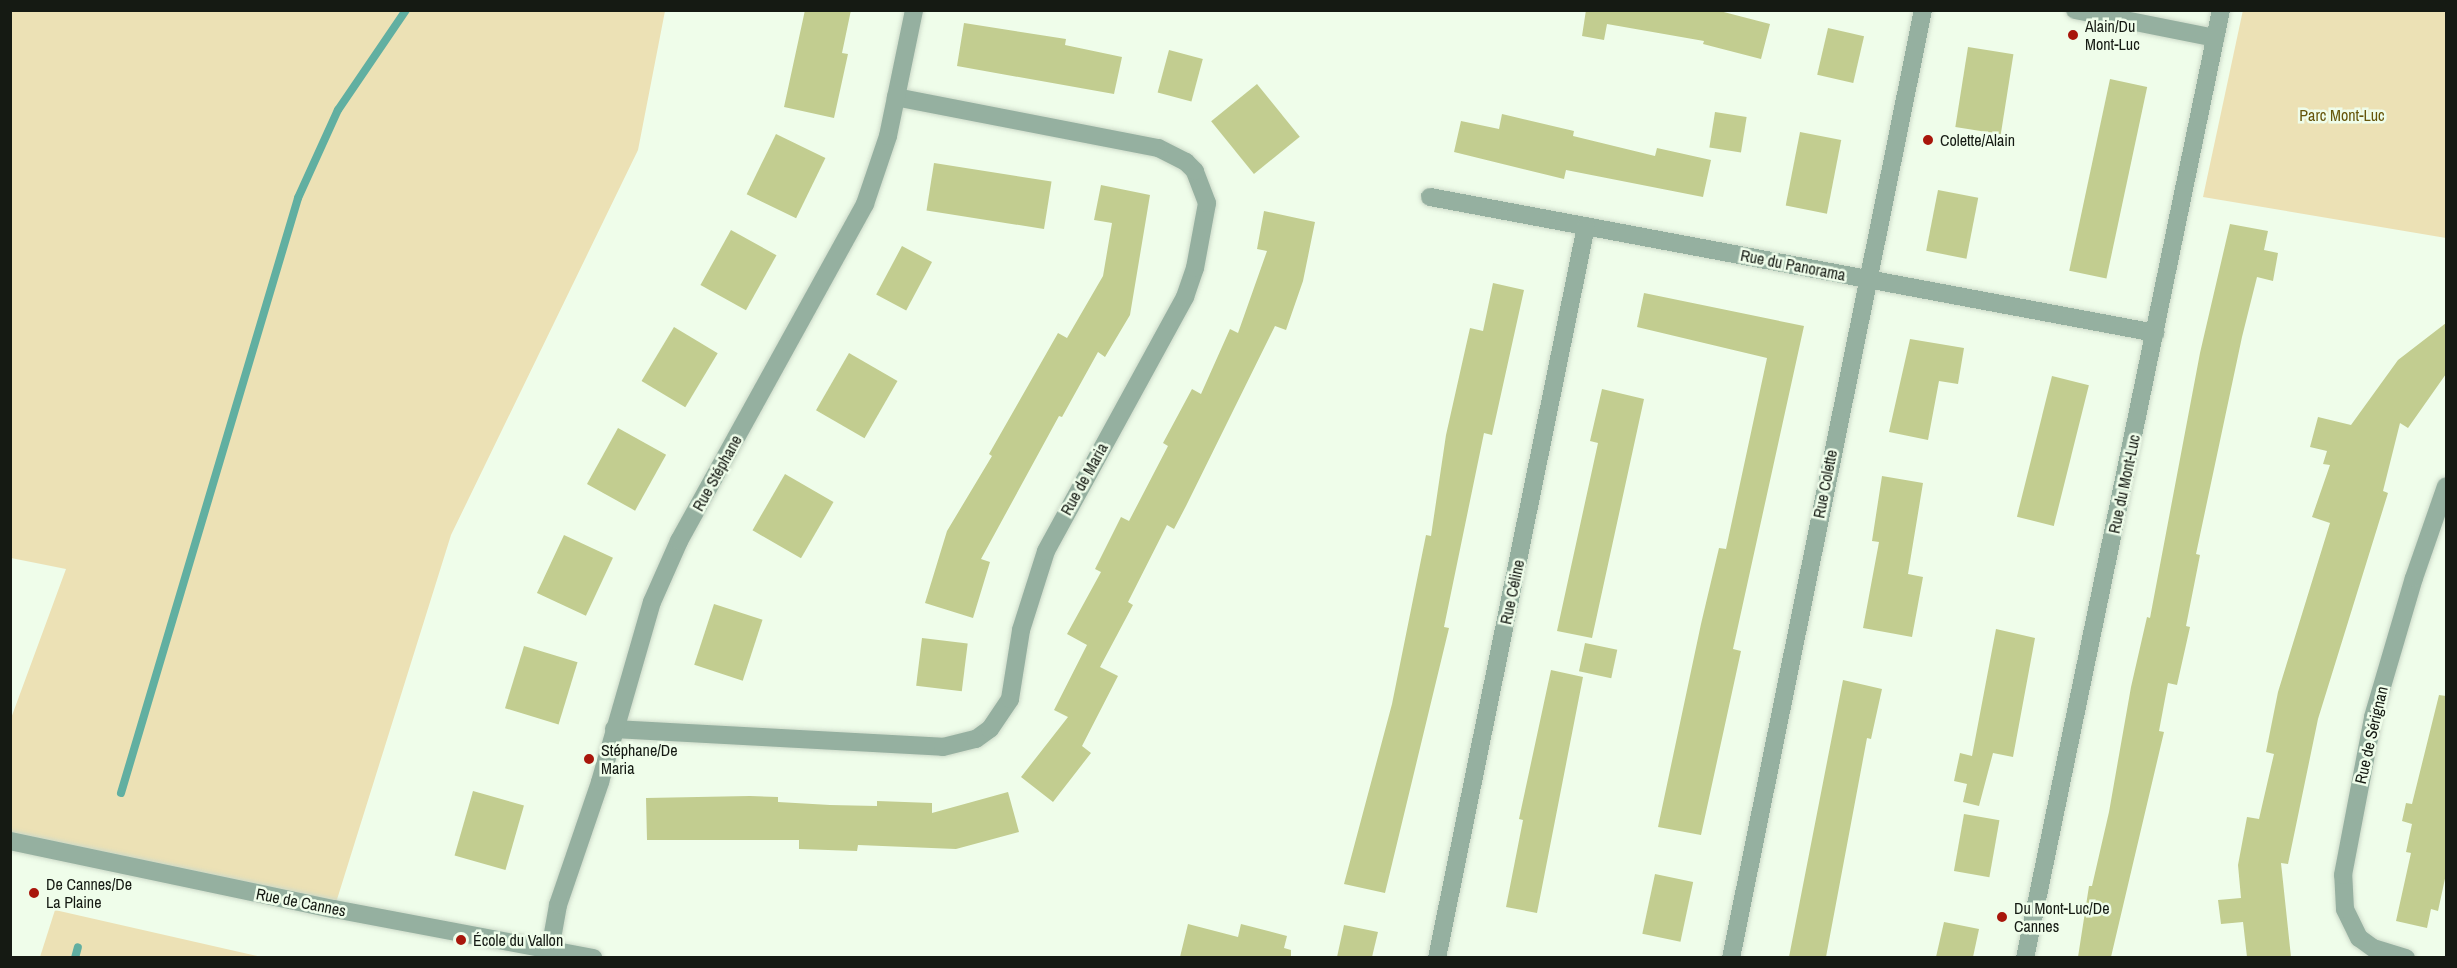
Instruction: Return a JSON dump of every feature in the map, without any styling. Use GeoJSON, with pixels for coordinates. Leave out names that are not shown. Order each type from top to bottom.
{"type":"FeatureCollection","features":[{"type":"Feature","properties":{"kind":"street","name":"Rue Stéphane"},"geometry":{"type":"LineString","coordinates":[[550,950],[558,905],[665,571],[854,228],[888,136],[914,10]]}},
{"type":"Feature","properties":{"kind":"street","name":"Rue Colette"},"geometry":{"type":"LineString","coordinates":[[1731,957],[1866,279],[1923,10]]}},
{"type":"Feature","properties":{"kind":"street"},"geometry":{"type":"LineString","coordinates":[[2074,10],[2215,38]]}},
{"type":"Feature","properties":{"kind":"street","name":"Rue du Mont-Luc"},"geometry":{"type":"LineString","coordinates":[[2025,957],[2221,10]]}},
{"type":"Feature","properties":{"kind":"street","name":"Rue de Maria"},"geometry":{"type":"LineString","coordinates":[[614,729],[943,747],[976,739],[990,729],[1010,699],[1021,630],[1046,551],[1185,297],[1201,245],[1207,204],[1195,171],[1186,162],[1158,148],[896,97]]}},
{"type":"Feature","properties":{"kind":"street","name":"Rue du Panorama"},"geometry":{"type":"LineString","coordinates":[[1430,197],[2155,333]]}},
{"type":"Feature","properties":{"kind":"street","name":"Rue Céline"},"geometry":{"type":"LineString","coordinates":[[1437,957],[1586,226]]}},
{"type":"Feature","properties":{"kind":"street","name":"Rue de Sérignan"},"geometry":{"type":"LineString","coordinates":[[2406,957],[2373,948],[2359,938],[2345,909],[2343,874],[2373,717],[2414,578],[2446,486]]}},
{"type":"Feature","properties":{"kind":"street","name":"Rue de Cannes"},"geometry":{"type":"LineString","coordinates":[[10,841],[593,957]]}},
{"type":"Feature","properties":{"kind":"green space","name":"Parc Mont-Luc"},"geometry":{"type":"Polygon","coordinates":[[[2243,10],[2446,11],[2446,238],[2203,197],[2243,10]]]}},
{"type":"Feature","properties":{"kind":"green space"},"geometry":{"type":"Polygon","coordinates":[[[11,11],[665,11],[638,150],[451,535],[334,909],[11,841],[10,721],[66,569],[11,558],[11,11]]]}},
{"type":"Feature","properties":{"kind":"green space"},"geometry":{"type":"Polygon","coordinates":[[[55,910],[262,957],[40,957],[55,910]]]}},
{"type":"Feature","properties":{"kind":"building"},"geometry":{"type":"Polygon","coordinates":[[[805,10],[851,10],[842,53],[848,54],[834,118],[784,107],[805,10]]]}},
{"type":"Feature","properties":{"kind":"building"},"geometry":{"type":"Polygon","coordinates":[[[1586,10],[1716,10],[1770,24],[1761,59],[1703,44],[1704,41],[1607,24],[1604,40],[1582,36],[1586,10]]]}},
{"type":"Feature","properties":{"kind":"building"},"geometry":{"type":"Polygon","coordinates":[[[964,23],[1066,39],[1065,45],[1122,57],[1114,94],[957,66],[964,23]]]}},
{"type":"Feature","properties":{"kind":"building"},"geometry":{"type":"Polygon","coordinates":[[[1828,28],[1864,36],[1853,83],[1817,75],[1828,28]]]}},
{"type":"Feature","properties":{"kind":"building"},"geometry":{"type":"Polygon","coordinates":[[[1968,47],[2013,54],[2001,134],[1955,127],[1968,47]]]}},
{"type":"Feature","properties":{"kind":"building"},"geometry":{"type":"Polygon","coordinates":[[[1169,50],[1203,59],[1191,102],[1158,93],[1169,50]]]}},
{"type":"Feature","properties":{"kind":"building"},"geometry":{"type":"Polygon","coordinates":[[[2110,79],[2147,87],[2106,279],[2069,271],[2110,79]]]}},
{"type":"Feature","properties":{"kind":"building"},"geometry":{"type":"Polygon","coordinates":[[[1257,84],[1300,137],[1254,174],[1211,121],[1257,84]]]}},
{"type":"Feature","properties":{"kind":"building"},"geometry":{"type":"Polygon","coordinates":[[[1715,112],[1747,117],[1741,153],[1709,148],[1715,112]]]}},
{"type":"Feature","properties":{"kind":"building"},"geometry":{"type":"Polygon","coordinates":[[[1502,114],[1574,131],[1573,136],[1655,156],[1657,148],[1711,160],[1703,197],[1566,170],[1564,179],[1454,152],[1461,121],[1499,129],[1502,114]]]}},
{"type":"Feature","properties":{"kind":"building"},"geometry":{"type":"Polygon","coordinates":[[[1800,132],[1841,140],[1827,214],[1786,206],[1800,132]]]}},
{"type":"Feature","properties":{"kind":"building"},"geometry":{"type":"Polygon","coordinates":[[[776,134],[825,158],[796,218],[747,194],[776,134]]]}},
{"type":"Feature","properties":{"kind":"building"},"geometry":{"type":"Polygon","coordinates":[[[934,163],[1052,182],[1044,229],[926,210],[934,163]]]}},
{"type":"Feature","properties":{"kind":"building"},"geometry":{"type":"Polygon","coordinates":[[[1101,185],[1150,195],[1130,315],[1105,357],[1098,352],[1062,417],[1059,416],[981,559],[990,562],[973,618],[925,603],[947,531],[992,456],[989,454],[1058,333],[1067,338],[1103,276],[1112,223],[1094,220],[1101,185]]]}},
{"type":"Feature","properties":{"kind":"building"},"geometry":{"type":"Polygon","coordinates":[[[1938,190],[1978,198],[1966,259],[1926,251],[1938,190]]]}},
{"type":"Feature","properties":{"kind":"building"},"geometry":{"type":"Polygon","coordinates":[[[1264,211],[1315,222],[1303,281],[1286,330],[1275,326],[1174,529],[1167,525],[1128,602],[1133,605],[1100,667],[1118,676],[1082,746],[1091,753],[1053,802],[1021,777],[1068,717],[1054,710],[1087,645],[1067,634],[1101,572],[1095,569],[1121,517],[1129,521],[1168,446],[1163,443],[1192,389],[1201,394],[1230,329],[1238,333],[1267,251],[1257,249],[1264,211]]]}},
{"type":"Feature","properties":{"kind":"building"},"geometry":{"type":"Polygon","coordinates":[[[2230,224],[2268,231],[2264,250],[2278,253],[2273,281],[2257,277],[2242,337],[2196,554],[2200,555],[2186,626],[2190,627],[2177,685],[2168,683],[2159,731],[2164,732],[2111,957],[2078,957],[2089,886],[2092,886],[2109,812],[2131,687],[2147,617],[2150,618],[2200,353],[2230,224]]]}},
{"type":"Feature","properties":{"kind":"building"},"geometry":{"type":"Polygon","coordinates":[[[731,230],[776,255],[746,310],[700,285],[731,230]]]}},
{"type":"Feature","properties":{"kind":"building"},"geometry":{"type":"Polygon","coordinates":[[[902,246],[932,262],[906,311],[876,295],[902,246]]]}},
{"type":"Feature","properties":{"kind":"building"},"geometry":{"type":"Polygon","coordinates":[[[1493,283],[1524,290],[1492,435],[1484,433],[1444,627],[1449,628],[1385,893],[1344,884],[1392,704],[1426,535],[1431,536],[1446,435],[1470,328],[1483,331],[1493,283]]]}},
{"type":"Feature","properties":{"kind":"building"},"geometry":{"type":"Polygon","coordinates":[[[1644,293],[1804,326],[1733,649],[1741,651],[1701,835],[1658,827],[1701,624],[1719,548],[1726,549],[1767,358],[1637,327],[1644,293]]]}},
{"type":"Feature","properties":{"kind":"building"},"geometry":{"type":"Polygon","coordinates":[[[2446,323],[2446,374],[2408,428],[2400,423],[2383,491],[2388,493],[2318,719],[2288,864],[2281,863],[2291,957],[2247,957],[2243,922],[2221,924],[2218,900],[2241,898],[2238,865],[2247,817],[2259,819],[2274,754],[2266,752],[2278,692],[2330,523],[2312,517],[2330,465],[2323,464],[2327,451],[2310,447],[2318,417],[2351,425],[2398,360],[2446,323]]]}},
{"type":"Feature","properties":{"kind":"building"},"geometry":{"type":"Polygon","coordinates":[[[674,327],[718,353],[685,407],[642,381],[674,327]]]}},
{"type":"Feature","properties":{"kind":"building"},"geometry":{"type":"Polygon","coordinates":[[[1910,339],[1964,348],[1958,384],[1939,381],[1928,440],[1889,432],[1910,339]]]}},
{"type":"Feature","properties":{"kind":"building"},"geometry":{"type":"Polygon","coordinates":[[[849,353],[897,381],[864,438],[816,410],[849,353]]]}},
{"type":"Feature","properties":{"kind":"building"},"geometry":{"type":"Polygon","coordinates":[[[2052,376],[2089,385],[2054,526],[2017,517],[2052,376]]]}},
{"type":"Feature","properties":{"kind":"building"},"geometry":{"type":"Polygon","coordinates":[[[1602,389],[1644,399],[1592,638],[1557,631],[1598,443],[1590,441],[1602,389]]]}},
{"type":"Feature","properties":{"kind":"building"},"geometry":{"type":"Polygon","coordinates":[[[618,428],[666,455],[635,511],[587,484],[618,428]]]}},
{"type":"Feature","properties":{"kind":"building"},"geometry":{"type":"Polygon","coordinates":[[[785,474],[833,502],[801,558],[752,530],[785,474]]]}},
{"type":"Feature","properties":{"kind":"building"},"geometry":{"type":"Polygon","coordinates":[[[1882,476],[1923,483],[1908,574],[1923,577],[1912,637],[1863,628],[1879,542],[1872,541],[1882,476]]]}},
{"type":"Feature","properties":{"kind":"building"},"geometry":{"type":"Polygon","coordinates":[[[564,535],[613,558],[586,616],[537,593],[564,535]]]}},
{"type":"Feature","properties":{"kind":"building"},"geometry":{"type":"Polygon","coordinates":[[[714,604],[763,620],[743,681],[694,665],[714,604]]]}},
{"type":"Feature","properties":{"kind":"building"},"geometry":{"type":"Polygon","coordinates":[[[1996,629],[2035,638],[2013,757],[1993,753],[1979,806],[1963,802],[1967,784],[1954,781],[1960,753],[1972,756],[1996,629]]]}},
{"type":"Feature","properties":{"kind":"building"},"geometry":{"type":"Polygon","coordinates":[[[922,638],[968,644],[962,691],[916,686],[922,638]]]}},
{"type":"Feature","properties":{"kind":"building"},"geometry":{"type":"Polygon","coordinates":[[[1585,643],[1617,650],[1611,678],[1579,671],[1585,643]]]}},
{"type":"Feature","properties":{"kind":"building"},"geometry":{"type":"Polygon","coordinates":[[[524,646],[578,662],[559,725],[505,708],[524,646]]]}},
{"type":"Feature","properties":{"kind":"building"},"geometry":{"type":"Polygon","coordinates":[[[1551,670],[1583,677],[1537,913],[1506,907],[1523,820],[1519,819],[1551,670]]]}},
{"type":"Feature","properties":{"kind":"building"},"geometry":{"type":"Polygon","coordinates":[[[1843,680],[1882,689],[1871,739],[1867,738],[1826,957],[1789,957],[1843,680]]]}},
{"type":"Feature","properties":{"kind":"building"},"geometry":{"type":"Polygon","coordinates":[[[2439,695],[2446,696],[2446,874],[2438,911],[2431,909],[2427,928],[2396,921],[2411,853],[2406,852],[2412,824],[2402,821],[2406,803],[2412,804],[2439,695]]]}},
{"type":"Feature","properties":{"kind":"building"},"geometry":{"type":"Polygon","coordinates":[[[473,791],[524,806],[505,870],[455,855],[473,791]]]}},
{"type":"Feature","properties":{"kind":"building"},"geometry":{"type":"Polygon","coordinates":[[[1008,792],[1019,832],[956,849],[858,845],[857,851],[799,849],[799,840],[647,840],[646,798],[750,796],[778,797],[778,802],[877,806],[877,801],[932,803],[932,813],[1008,792]]]}},
{"type":"Feature","properties":{"kind":"building"},"geometry":{"type":"Polygon","coordinates":[[[1964,814],[1999,820],[1989,877],[1954,871],[1964,814]]]}},
{"type":"Feature","properties":{"kind":"building"},"geometry":{"type":"Polygon","coordinates":[[[1655,874],[1693,882],[1680,942],[1642,934],[1655,874]]]}},
{"type":"Feature","properties":{"kind":"building"},"geometry":{"type":"Polygon","coordinates":[[[1944,922],[1979,929],[1973,957],[1936,957],[1944,922]]]}},
{"type":"Feature","properties":{"kind":"building"},"geometry":{"type":"Polygon","coordinates":[[[1188,924],[1238,937],[1241,924],[1287,936],[1284,948],[1291,950],[1291,957],[1180,957],[1188,924]]]}},
{"type":"Feature","properties":{"kind":"building"},"geometry":{"type":"Polygon","coordinates":[[[1344,925],[1378,932],[1372,957],[1337,957],[1344,925]]]}},
{"type":"Feature","properties":{"kind":"waterway"},"geometry":{"type":"LineString","coordinates":[[121,793],[298,198],[338,110],[406,10]]}},
{"type":"Feature","properties":{"kind":"waterway"},"geometry":{"type":"LineString","coordinates":[[75,958],[78,947]]}},
{"type":"Feature","properties":{"kind":"place","name":"Alain/Du Mont-Luc"},"geometry":{"type":"Point","coordinates":[2073,35]}},
{"type":"Feature","properties":{"kind":"place","name":"Colette/Alain"},"geometry":{"type":"Point","coordinates":[1928,140]}},
{"type":"Feature","properties":{"kind":"place","name":"Stéphane/De Maria"},"geometry":{"type":"Point","coordinates":[589,759]}},
{"type":"Feature","properties":{"kind":"place","name":"De Cannes/De La Plaine"},"geometry":{"type":"Point","coordinates":[34,893]}},
{"type":"Feature","properties":{"kind":"place","name":"Du Mont-Luc/De Cannes"},"geometry":{"type":"Point","coordinates":[2002,917]}},
{"type":"Feature","properties":{"kind":"place","name":"École du Vallon"},"geometry":{"type":"Point","coordinates":[461,940]}}]}
